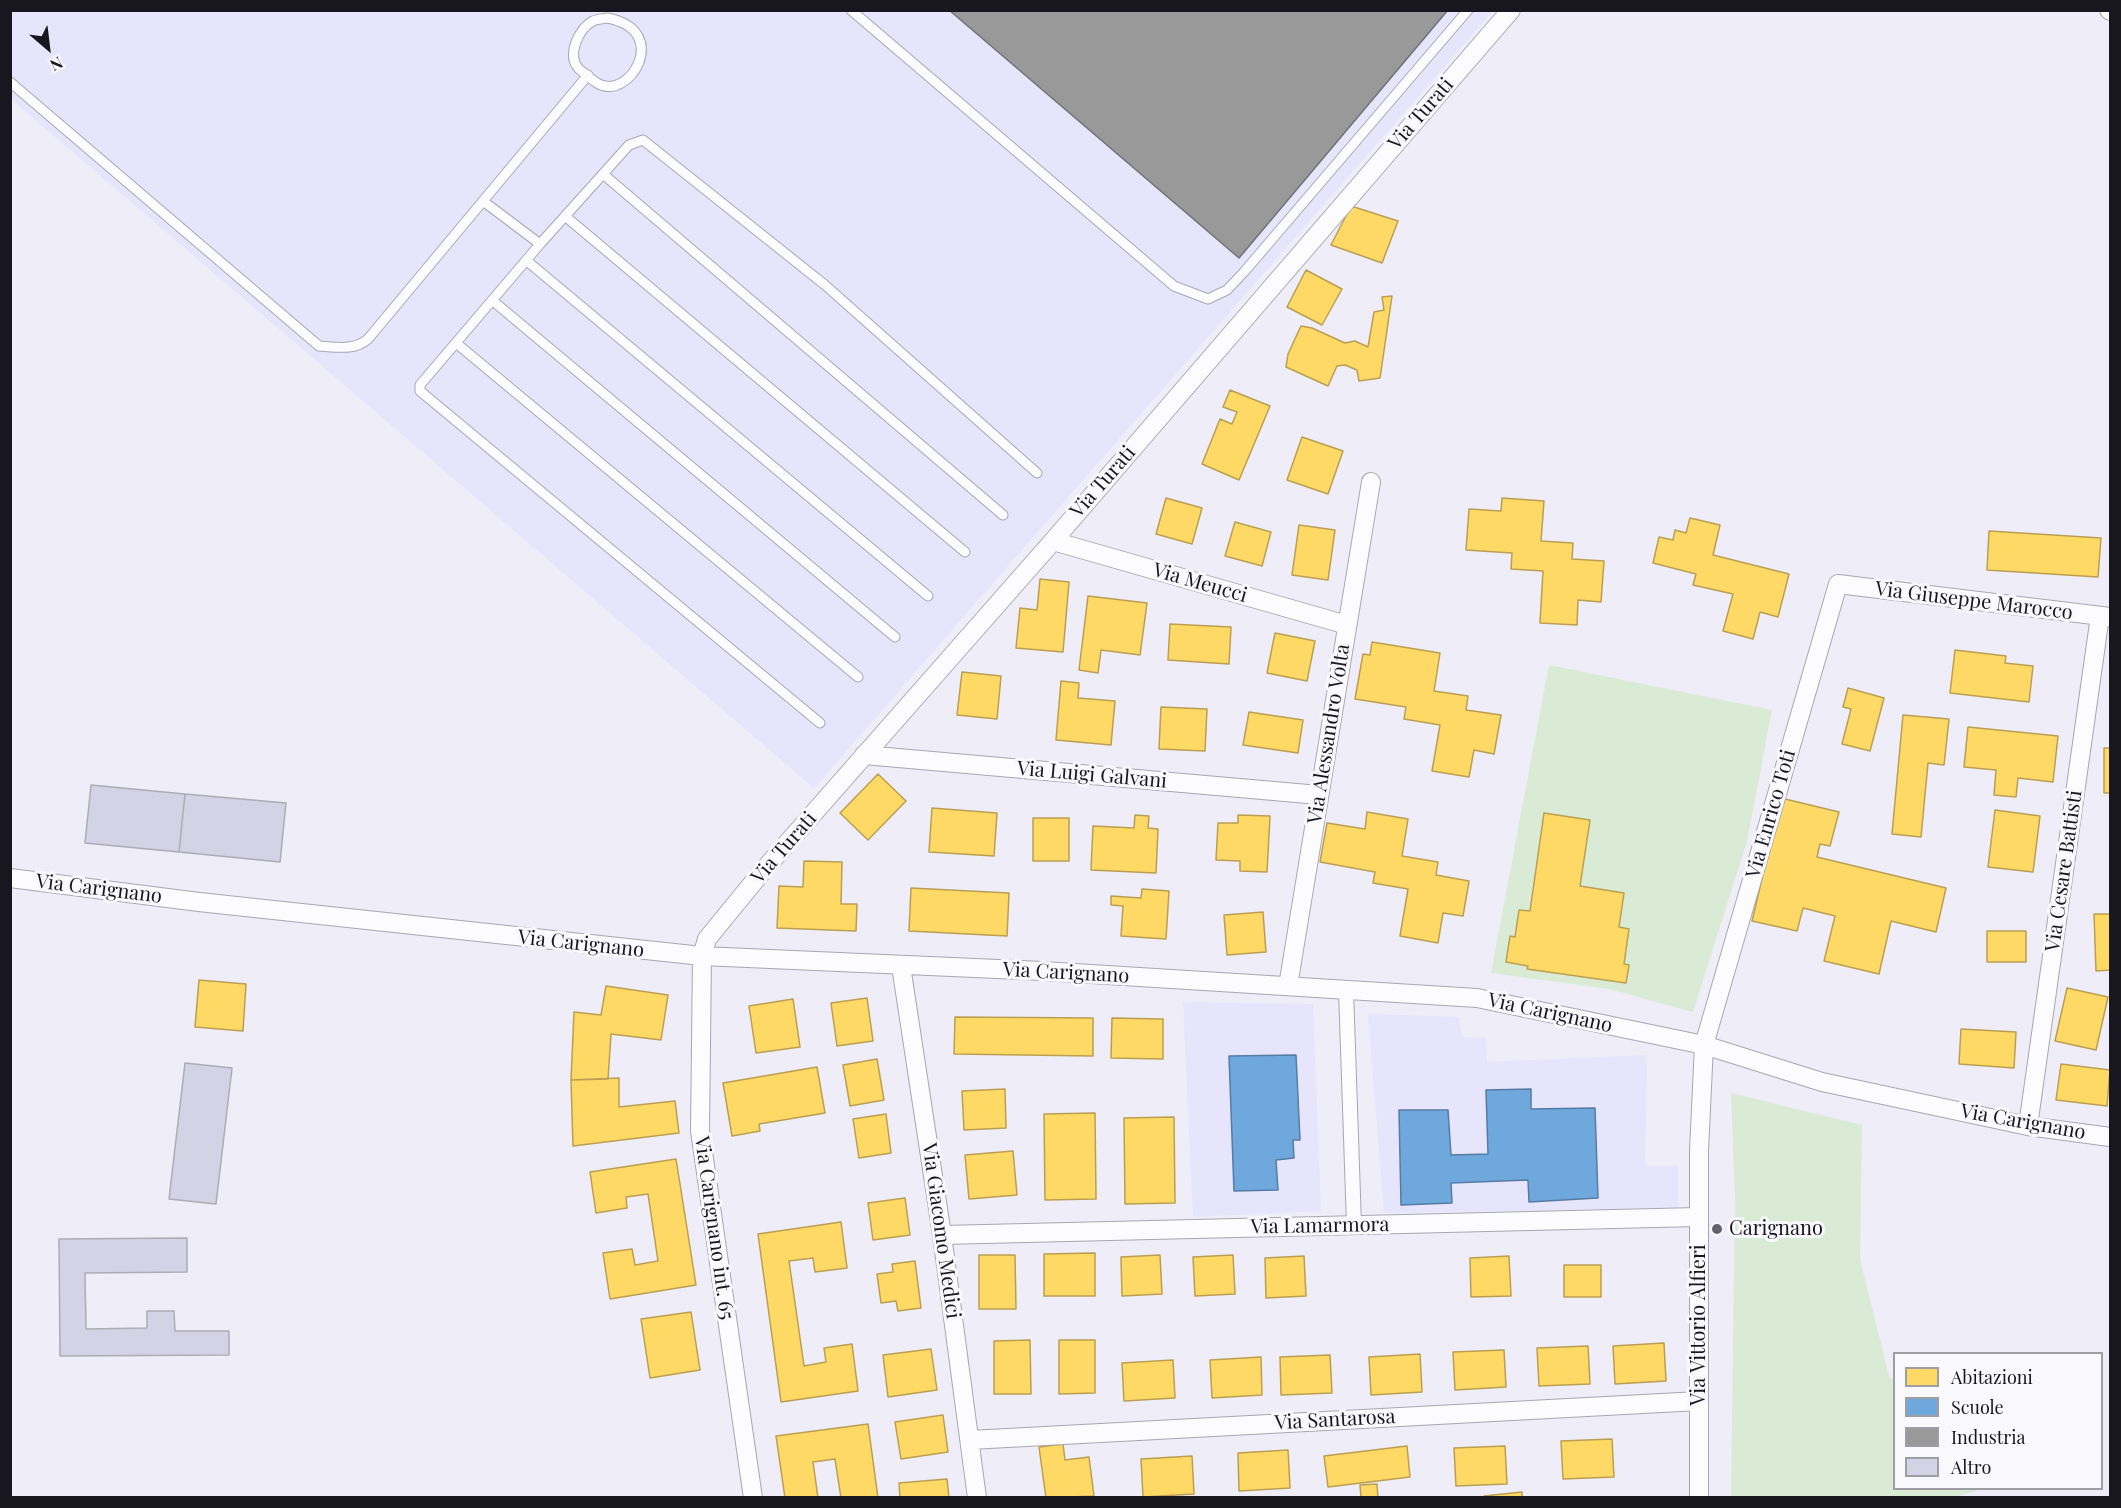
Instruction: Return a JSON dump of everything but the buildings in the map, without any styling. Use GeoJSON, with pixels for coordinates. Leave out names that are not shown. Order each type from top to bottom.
{"type":"FeatureCollection","features":[{"type":"Feature","properties":{"kind":"street","name":"Via Turati"},"geometry":{"type":"LineString","coordinates":[[702,956],[707,939],[761,873],[1053,541],[1511,10]]}},
{"type":"Feature","properties":{"kind":"street","name":"Via Alessandro Volta"},"geometry":{"type":"LineString","coordinates":[[1288,986],[1371,482]]}},
{"type":"Feature","properties":{"kind":"street","name":"Via Meucci"},"geometry":{"type":"LineString","coordinates":[[1053,541],[1347,626]]}},
{"type":"Feature","properties":{"kind":"street","name":"Via Giuseppe Marocco"},"geometry":{"type":"LineString","coordinates":[[1838,584],[2105,617]]}},
{"type":"Feature","properties":{"kind":"street","name":"Via Enrico Toti"},"geometry":{"type":"LineString","coordinates":[[1704,1045],[1838,584]]}},
{"type":"Feature","properties":{"kind":"street","name":"Via Cesare Battisti"},"geometry":{"type":"LineString","coordinates":[[2028,1126],[2105,617]]}},
{"type":"Feature","properties":{"kind":"street","name":"Via Luigi Galvani"},"geometry":{"type":"LineString","coordinates":[[864,755],[1319,795]]}},
{"type":"Feature","properties":{"kind":"street","name":"Via Carignano"},"geometry":{"type":"LineString","coordinates":[[10,878],[211,903],[702,956],[1043,971],[1477,998],[1704,1045],[1822,1082],[2028,1126],[2110,1137]]}},
{"type":"Feature","properties":{"kind":"street","name":"Via Carignano int. 65"},"geometry":{"type":"LineString","coordinates":[[702,956],[700,1131],[753,1497]]}},
{"type":"Feature","properties":{"kind":"street","name":"Via Giacomo Medici"},"geometry":{"type":"LineString","coordinates":[[901,966],[942,1235],[977,1497]]}},
{"type":"Feature","properties":{"kind":"street"},"geometry":{"type":"LineString","coordinates":[[1346,990],[1354,1225]]}},
{"type":"Feature","properties":{"kind":"street","name":"Via Vittorio Alfieri"},"geometry":{"type":"LineString","coordinates":[[1699,1497],[1698,1217],[1704,1045]]}},
{"type":"Feature","properties":{"kind":"street","name":"Via Lamarmora"},"geometry":{"type":"LineString","coordinates":[[942,1235],[1698,1217]]}},
{"type":"Feature","properties":{"kind":"street","name":"Via Santarosa"},"geometry":{"type":"LineString","coordinates":[[970,1440],[1699,1401]]}},
{"type":"Feature","properties":{"kind":"lane"},"geometry":{"type":"LineString","coordinates":[[621,21],[622,10]]}},
{"type":"Feature","properties":{"kind":"lane"},"geometry":{"type":"LineString","coordinates":[[851,10],[1174,286],[1208,299],[1227,290],[1244,272],[1468,10]]}},
{"type":"Feature","properties":{"kind":"lane"},"geometry":{"type":"LineString","coordinates":[[607,18],[621,21],[633,29],[640,41],[641,56],[637,69],[627,80],[613,86],[599,85],[588,75],[577,67],[574,54],[576,41],[583,29],[594,21],[607,18]]}},
{"type":"Feature","properties":{"kind":"lane"},"geometry":{"type":"LineString","coordinates":[[10,82],[319,346],[352,347],[361,345],[588,75]]}},
{"type":"Feature","properties":{"kind":"lane"},"geometry":{"type":"LineString","coordinates":[[820,723],[420,391],[420,385],[540,244],[629,145],[643,140],[825,285],[1036,473]]}},
{"type":"Feature","properties":{"kind":"lane"},"geometry":{"type":"LineString","coordinates":[[603,174],[1003,514]]}},
{"type":"Feature","properties":{"kind":"lane"},"geometry":{"type":"LineString","coordinates":[[483,201],[540,244]]}},
{"type":"Feature","properties":{"kind":"lane"},"geometry":{"type":"LineString","coordinates":[[565,216],[965,552]]}},
{"type":"Feature","properties":{"kind":"lane"},"geometry":{"type":"LineString","coordinates":[[527,261],[928,596]]}},
{"type":"Feature","properties":{"kind":"lane"},"geometry":{"type":"LineString","coordinates":[[492,301],[895,637]]}},
{"type":"Feature","properties":{"kind":"lane"},"geometry":{"type":"LineString","coordinates":[[456,343],[858,677]]}},
{"type":"Feature","properties":{"kind":"shaded area"},"geometry":{"type":"Polygon","coordinates":[[[10,11],[1493,11],[814,788],[11,99],[10,11]]]}},
{"type":"Feature","properties":{"kind":"shaded area"},"geometry":{"type":"Polygon","coordinates":[[[1183,1002],[1313,1004],[1321,1211],[1193,1217],[1183,1002]]]}},
{"type":"Feature","properties":{"kind":"shaded area"},"geometry":{"type":"Polygon","coordinates":[[[1368,1014],[1459,1017],[1462,1037],[1486,1038],[1487,1062],[1647,1055],[1645,1166],[1678,1166],[1678,1208],[1384,1213],[1368,1014]]]}},
{"type":"Feature","properties":{"kind":"green space"},"geometry":{"type":"Polygon","coordinates":[[[1549,665],[1772,710],[1747,841],[1693,1012],[1609,989],[1491,973],[1549,665]]]}},
{"type":"Feature","properties":{"kind":"green space"},"geometry":{"type":"Polygon","coordinates":[[[1731,1093],[1862,1125],[1860,1259],[1889,1376],[1893,1380],[1893,1490],[1979,1490],[1952,1498],[1731,1497],[1735,1197],[1731,1093]]]}},
{"type":"Feature","properties":{"kind":"place","name":"Carignano"},"geometry":{"type":"Point","coordinates":[1717,1229]}}]}
